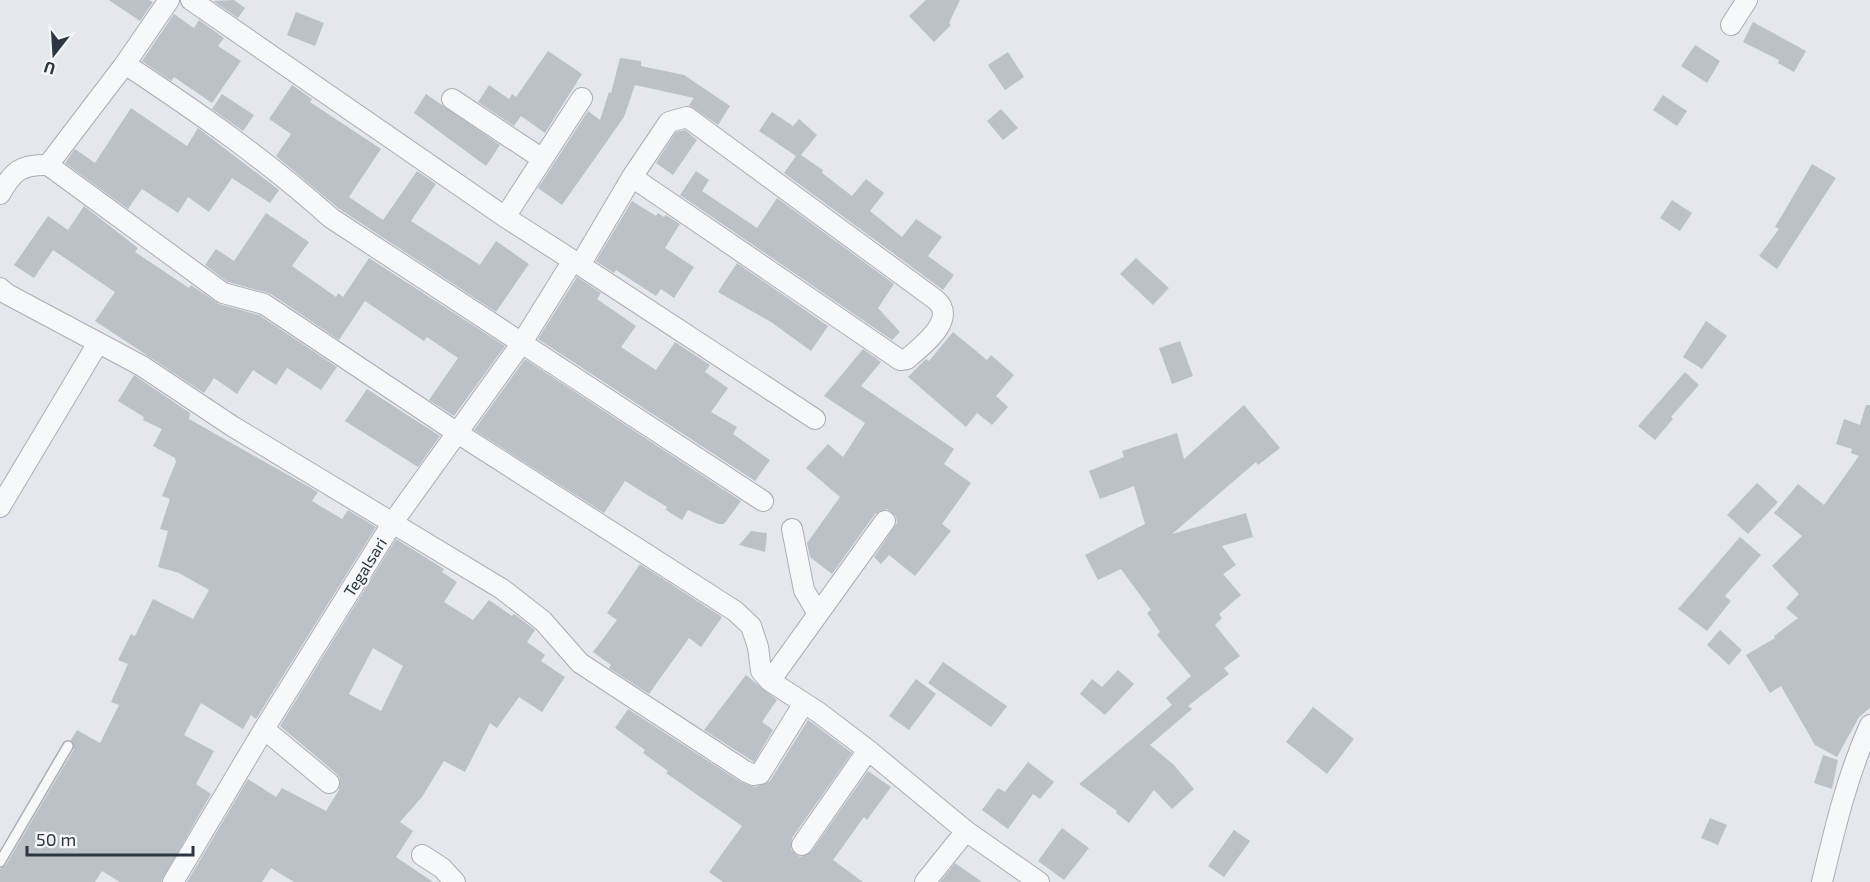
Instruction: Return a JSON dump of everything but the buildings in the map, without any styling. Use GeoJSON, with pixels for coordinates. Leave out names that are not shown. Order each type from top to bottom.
{"type":"FeatureCollection","features":[{"type":"Feature","properties":{"kind":"street"},"geometry":{"type":"LineString","coordinates":[[48,165],[125,64],[169,0]]}},
{"type":"Feature","properties":{"kind":"street"},"geometry":{"type":"LineString","coordinates":[[191,0],[505,217],[815,419]]}},
{"type":"Feature","properties":{"kind":"street"},"geometry":{"type":"LineString","coordinates":[[1731,25],[1747,0]]}},
{"type":"Feature","properties":{"kind":"street"},"geometry":{"type":"LineString","coordinates":[[125,64],[221,128],[273,167],[331,218],[763,501]]}},
{"type":"Feature","properties":{"kind":"street"},"geometry":{"type":"LineString","coordinates":[[505,217],[541,158],[582,98]]}},
{"type":"Feature","properties":{"kind":"street"},"geometry":{"type":"LineString","coordinates":[[452,99],[541,158]]}},
{"type":"Feature","properties":{"kind":"street","name":"Tegalsari"},"geometry":{"type":"LineString","coordinates":[[173,882],[264,729],[393,522],[459,434],[576,264],[632,177],[669,122],[687,117],[936,300],[942,305],[944,313],[941,325],[907,359],[900,360],[632,177]]}},
{"type":"Feature","properties":{"kind":"street"},"geometry":{"type":"LineString","coordinates":[[0,194],[10,176],[29,164],[48,165],[223,293],[264,304],[459,434],[735,611],[751,626],[758,646],[761,671],[770,681],[868,750],[966,831],[1033,880]]}},
{"type":"Feature","properties":{"kind":"street"},"geometry":{"type":"LineString","coordinates":[[0,288],[7,294],[142,366],[232,426],[502,589],[543,621],[580,663],[754,776],[760,774],[804,704]]}},
{"type":"Feature","properties":{"kind":"street"},"geometry":{"type":"LineString","coordinates":[[0,507],[98,343]]}},
{"type":"Feature","properties":{"kind":"street"},"geometry":{"type":"LineString","coordinates":[[770,681],[885,521]]}},
{"type":"Feature","properties":{"kind":"street"},"geometry":{"type":"LineString","coordinates":[[792,529],[804,590],[818,614]]}},
{"type":"Feature","properties":{"kind":"street"},"geometry":{"type":"LineString","coordinates":[[1822,882],[1839,809],[1857,755],[1870,725]]}},
{"type":"Feature","properties":{"kind":"street"},"geometry":{"type":"LineString","coordinates":[[264,729],[329,783]]}},
{"type":"Feature","properties":{"kind":"street"},"geometry":{"type":"LineString","coordinates":[[802,845],[868,750]]}},
{"type":"Feature","properties":{"kind":"street"},"geometry":{"type":"LineString","coordinates":[[925,882],[966,831]]}},
{"type":"Feature","properties":{"kind":"street"},"geometry":{"type":"LineString","coordinates":[[422,855],[442,868],[455,882]]}},
{"type":"Feature","properties":{"kind":"lane"},"geometry":{"type":"LineString","coordinates":[[0,862],[68,746]]}}]}
